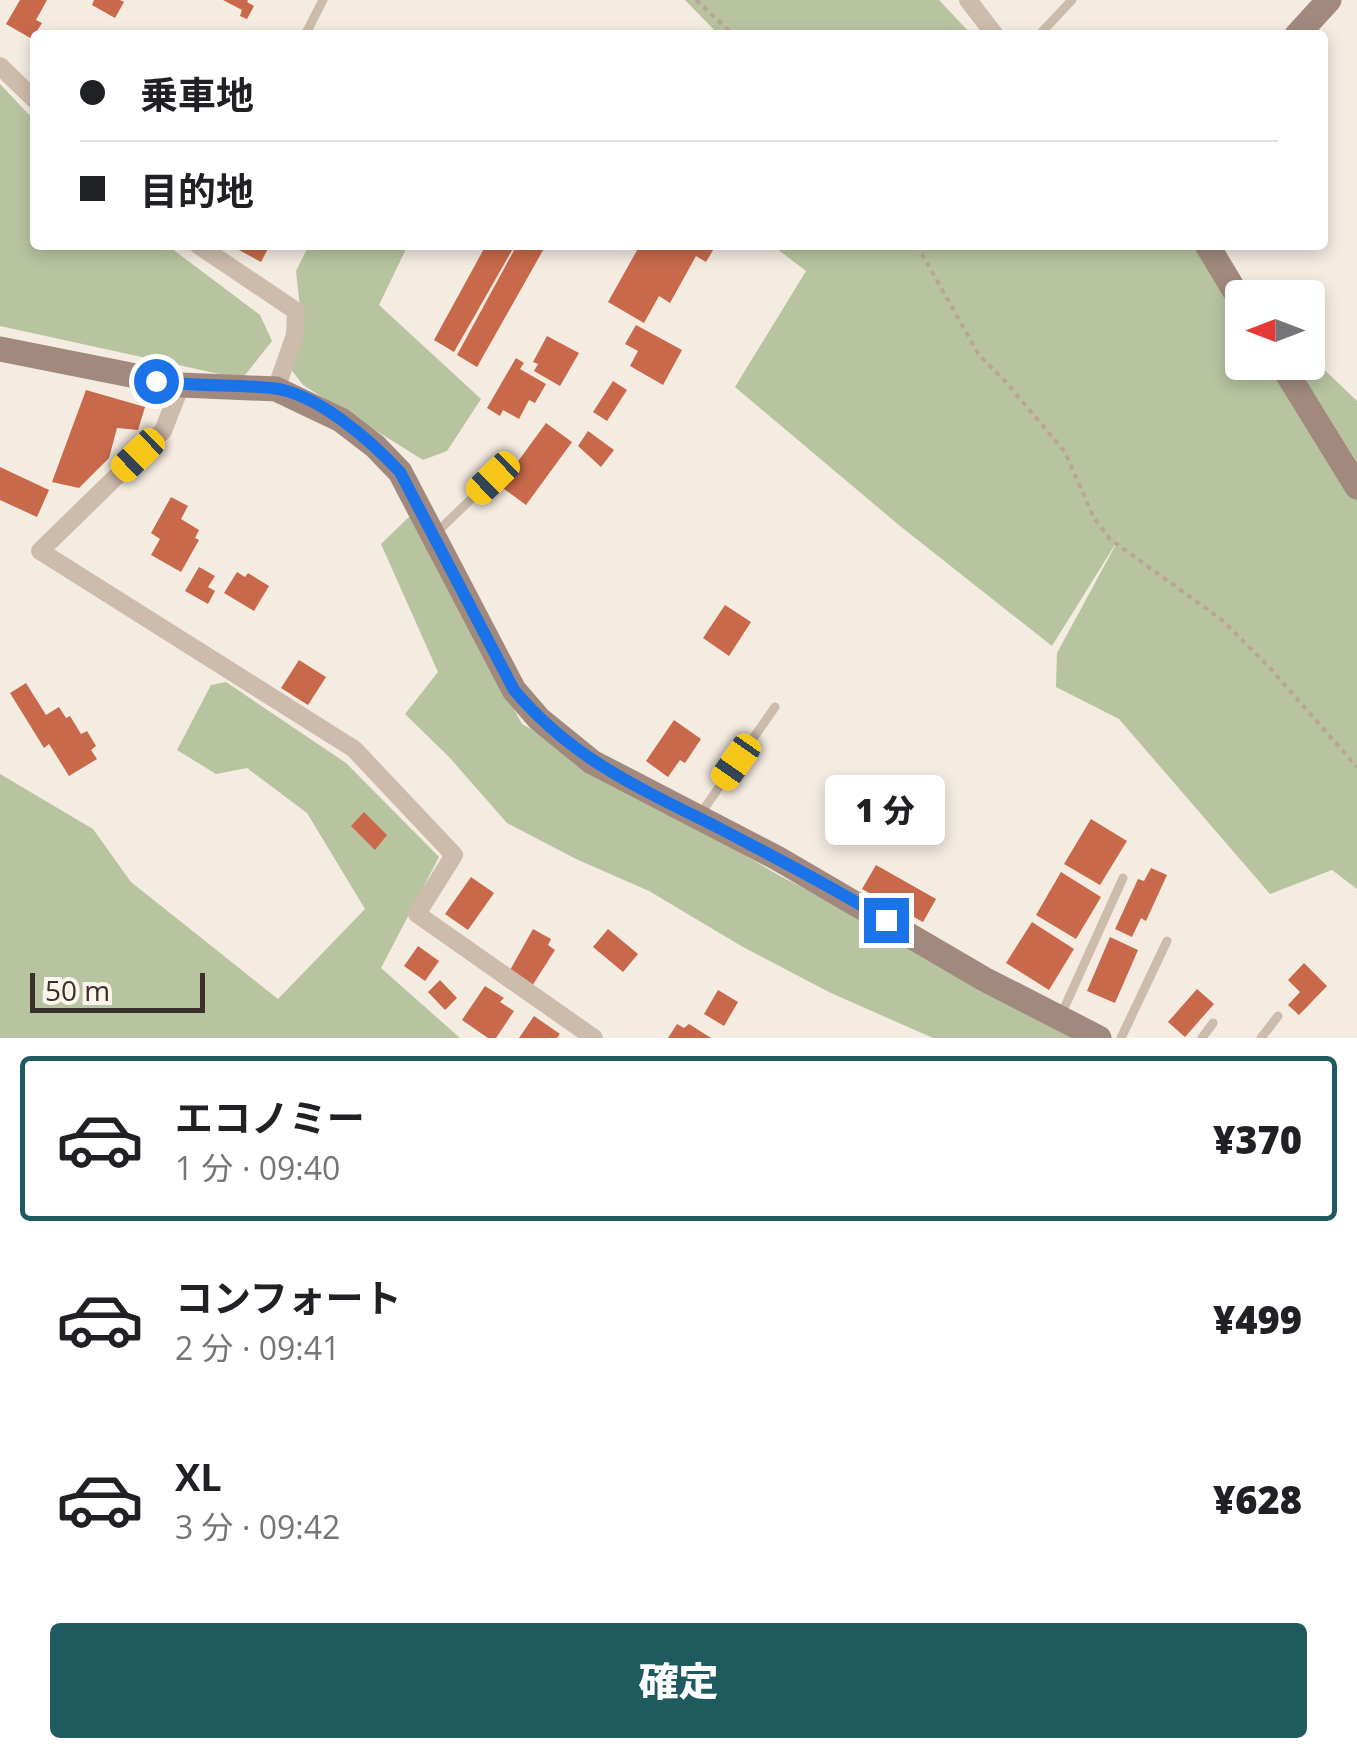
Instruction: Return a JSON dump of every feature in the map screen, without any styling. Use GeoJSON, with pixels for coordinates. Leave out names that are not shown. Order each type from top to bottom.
{"type":"FeatureCollection","features":[{"type":"Feature","properties":{"kind":"street"},"geometry":{"type":"LineString","coordinates":[[968,0],[991,30]]}},
{"type":"Feature","properties":{"kind":"street"},"geometry":{"type":"LineString","coordinates":[[1301,30],[1321,3]]}},
{"type":"Feature","properties":{"kind":"street"},"geometry":{"type":"LineString","coordinates":[[0,66],[30,95]]}},
{"type":"Feature","properties":{"kind":"street"},"geometry":{"type":"LineString","coordinates":[[205,250],[296,311],[295,335],[276,388]]}},
{"type":"Feature","properties":{"kind":"street"},"geometry":{"type":"LineString","coordinates":[[1210,250],[1228,280]]}},
{"type":"Feature","properties":{"kind":"street"},"geometry":{"type":"LineString","coordinates":[[0,348],[181,385],[276,388],[341,420],[376,446],[400,472],[514,690],[539,719],[592,762],[853,900],[984,978],[1099,1038]]}},
{"type":"Feature","properties":{"kind":"street"},"geometry":{"type":"LineString","coordinates":[[1291,380],[1357,487]]}},
{"type":"Feature","properties":{"kind":"street"},"geometry":{"type":"LineString","coordinates":[[181,385],[163,431],[40,551],[354,749],[454,855],[417,914],[594,1038]]}},
{"type":"Feature","properties":{"kind":"lane"},"geometry":{"type":"LineString","coordinates":[[308,30],[323,0]]}},
{"type":"Feature","properties":{"kind":"lane"},"geometry":{"type":"LineString","coordinates":[[1044,30],[1072,0]]}},
{"type":"Feature","properties":{"kind":"lane"},"geometry":{"type":"LineString","coordinates":[[434,535],[493,478]]}},
{"type":"Feature","properties":{"kind":"lane"},"geometry":{"type":"LineString","coordinates":[[698,818],[776,707]]}},
{"type":"Feature","properties":{"kind":"lane"},"geometry":{"type":"LineString","coordinates":[[1060,1018],[1123,878]]}},
{"type":"Feature","properties":{"kind":"lane"},"geometry":{"type":"LineString","coordinates":[[1121,1038],[1167,941]]}},
{"type":"Feature","properties":{"kind":"lane"},"geometry":{"type":"LineString","coordinates":[[1260,1038],[1278,1016]]}},
{"type":"Feature","properties":{"kind":"lane"},"geometry":{"type":"LineString","coordinates":[[1202,1038],[1213,1023]]}},
{"type":"Feature","properties":{"kind":"path"},"geometry":{"type":"LineString","coordinates":[[696,0],[729,30]]}},
{"type":"Feature","properties":{"kind":"path"},"geometry":{"type":"LineString","coordinates":[[920,250],[979,355],[1065,452],[1094,518],[1110,539],[1222,620],[1270,667],[1357,767]]}},
{"type":"Feature","properties":{"kind":"green space"},"geometry":{"type":"Polygon","coordinates":[[[685,0],[939,0],[967,30],[714,30],[685,0]]]}},
{"type":"Feature","properties":{"kind":"green space"},"geometry":{"type":"Polygon","coordinates":[[[0,84],[30,116],[30,250],[174,250],[260,315],[272,341],[242,379],[0,326],[0,84]]]}},
{"type":"Feature","properties":{"kind":"green space"},"geometry":{"type":"Polygon","coordinates":[[[306,250],[406,250],[379,305],[481,399],[447,451],[423,460],[303,385],[290,368],[303,336],[296,271],[306,250]]]}},
{"type":"Feature","properties":{"kind":"green space"},"geometry":{"type":"Polygon","coordinates":[[[779,250],[1196,250],[1229,280],[1225,280],[1225,380],[1325,380],[1325,370],[1357,401],[1357,889],[1332,870],[1270,894],[1119,719],[1056,687],[1057,653],[1121,535],[1052,646],[900,526],[735,387],[806,271],[779,250]]]}},
{"type":"Feature","properties":{"kind":"green space"},"geometry":{"type":"Polygon","coordinates":[[[410,516],[522,724],[780,876],[1014,994],[1091,1038],[933,1038],[831,993],[649,891],[507,823],[405,714],[438,672],[381,544],[410,516]]]}},
{"type":"Feature","properties":{"kind":"green space"},"geometry":{"type":"Polygon","coordinates":[[[226,682],[346,763],[439,857],[381,968],[460,1038],[0,1038],[0,774],[93,829],[131,882],[278,999],[365,909],[307,813],[247,768],[216,774],[177,750],[211,685],[226,682]]]}},
{"type":"Feature","properties":{"kind":"building"},"geometry":{"type":"Polygon","coordinates":[[[20,0],[47,0],[36,20],[42,23],[38,30],[30,30],[30,38],[6,24],[20,0]]]}},
{"type":"Feature","properties":{"kind":"building"},"geometry":{"type":"Polygon","coordinates":[[[94,0],[124,2],[115,18],[92,5],[94,0]]]}},
{"type":"Feature","properties":{"kind":"building"},"geometry":{"type":"Polygon","coordinates":[[[223,0],[248,0],[254,6],[247,19],[240,16],[242,10],[223,0]]]}},
{"type":"Feature","properties":{"kind":"building"},"geometry":{"type":"Polygon","coordinates":[[[239,250],[267,250],[261,262],[239,250]]]}},
{"type":"Feature","properties":{"kind":"building"},"geometry":{"type":"Polygon","coordinates":[[[483,250],[512,250],[454,352],[434,340],[483,250]]]}},
{"type":"Feature","properties":{"kind":"building"},"geometry":{"type":"Polygon","coordinates":[[[514,250],[543,250],[477,367],[457,355],[514,250]]]}},
{"type":"Feature","properties":{"kind":"building"},"geometry":{"type":"Polygon","coordinates":[[[637,250],[713,250],[706,262],[696,256],[670,303],[659,296],[644,323],[608,302],[637,250]]]}},
{"type":"Feature","properties":{"kind":"building"},"geometry":{"type":"Polygon","coordinates":[[[636,325],[682,350],[663,385],[630,366],[638,351],[625,344],[636,325]]]}},
{"type":"Feature","properties":{"kind":"building"},"geometry":{"type":"Polygon","coordinates":[[[547,336],[579,353],[560,386],[534,371],[538,364],[533,362],[547,336]]]}},
{"type":"Feature","properties":{"kind":"building"},"geometry":{"type":"Polygon","coordinates":[[[516,358],[524,363],[520,369],[546,384],[535,403],[529,400],[519,419],[503,410],[500,416],[487,408],[516,358]]]}},
{"type":"Feature","properties":{"kind":"building"},"geometry":{"type":"Polygon","coordinates":[[[613,381],[627,390],[607,421],[593,412],[613,381]]]}},
{"type":"Feature","properties":{"kind":"building"},"geometry":{"type":"Polygon","coordinates":[[[86,390],[145,407],[138,430],[117,428],[109,458],[79,488],[52,482],[86,390]]]}},
{"type":"Feature","properties":{"kind":"building"},"geometry":{"type":"Polygon","coordinates":[[[546,423],[572,442],[526,505],[500,486],[546,423]]]}},
{"type":"Feature","properties":{"kind":"building"},"geometry":{"type":"Polygon","coordinates":[[[588,431],[614,450],[601,467],[578,446],[588,431]]]}},
{"type":"Feature","properties":{"kind":"building"},"geometry":{"type":"Polygon","coordinates":[[[0,467],[49,490],[37,517],[0,500],[0,467]]]}},
{"type":"Feature","properties":{"kind":"building"},"geometry":{"type":"Polygon","coordinates":[[[171,497],[188,506],[181,519],[199,530],[195,538],[199,540],[181,572],[151,555],[160,539],[151,533],[171,497]]]}},
{"type":"Feature","properties":{"kind":"building"},"geometry":{"type":"Polygon","coordinates":[[[199,567],[215,576],[208,587],[215,591],[208,604],[185,591],[199,567]]]}},
{"type":"Feature","properties":{"kind":"building"},"geometry":{"type":"Polygon","coordinates":[[[237,572],[245,577],[248,573],[269,586],[254,611],[224,593],[237,572]]]}},
{"type":"Feature","properties":{"kind":"building"},"geometry":{"type":"Polygon","coordinates":[[[725,605],[751,622],[729,656],[703,638],[725,605]]]}},
{"type":"Feature","properties":{"kind":"building"},"geometry":{"type":"Polygon","coordinates":[[[299,660],[326,677],[308,705],[281,688],[299,660]]]}},
{"type":"Feature","properties":{"kind":"building"},"geometry":{"type":"Polygon","coordinates":[[[26,683],[46,715],[59,707],[81,734],[87,731],[96,746],[91,750],[97,759],[69,776],[49,744],[44,748],[10,693],[26,683]]]}},
{"type":"Feature","properties":{"kind":"building"},"geometry":{"type":"Polygon","coordinates":[[[674,720],[701,739],[685,763],[680,760],[668,777],[646,761],[674,720]]]}},
{"type":"Feature","properties":{"kind":"building"},"geometry":{"type":"Polygon","coordinates":[[[364,812],[387,835],[375,850],[351,826],[364,812]]]}},
{"type":"Feature","properties":{"kind":"building"},"geometry":{"type":"Polygon","coordinates":[[[1091,819],[1127,841],[1100,885],[1064,864],[1091,819]]]}},
{"type":"Feature","properties":{"kind":"building"},"geometry":{"type":"Polygon","coordinates":[[[876,865],[936,899],[923,922],[862,889],[876,865]]]}},
{"type":"Feature","properties":{"kind":"building"},"geometry":{"type":"Polygon","coordinates":[[[1151,868],[1167,875],[1146,921],[1141,918],[1132,937],[1115,929],[1138,879],[1144,881],[1151,868]]]}},
{"type":"Feature","properties":{"kind":"building"},"geometry":{"type":"Polygon","coordinates":[[[1061,872],[1101,897],[1076,939],[1036,915],[1061,872]]]}},
{"type":"Feature","properties":{"kind":"building"},"geometry":{"type":"Polygon","coordinates":[[[471,877],[494,893],[468,930],[445,914],[471,877]]]}},
{"type":"Feature","properties":{"kind":"building"},"geometry":{"type":"Polygon","coordinates":[[[1032,922],[1074,949],[1049,990],[1006,963],[1032,922]]]}},
{"type":"Feature","properties":{"kind":"building"},"geometry":{"type":"Polygon","coordinates":[[[533,929],[551,939],[548,945],[555,950],[532,986],[509,972],[533,929]]]}},
{"type":"Feature","properties":{"kind":"building"},"geometry":{"type":"Polygon","coordinates":[[[608,929],[638,954],[623,972],[593,947],[608,929]]]}},
{"type":"Feature","properties":{"kind":"building"},"geometry":{"type":"Polygon","coordinates":[[[1110,937],[1138,950],[1115,1003],[1087,991],[1110,937]]]}},
{"type":"Feature","properties":{"kind":"building"},"geometry":{"type":"Polygon","coordinates":[[[418,946],[439,961],[425,981],[404,966],[418,946]]]}},
{"type":"Feature","properties":{"kind":"building"},"geometry":{"type":"Polygon","coordinates":[[[1304,963],[1327,986],[1299,1015],[1288,1005],[1300,992],[1288,980],[1304,963]]]}},
{"type":"Feature","properties":{"kind":"building"},"geometry":{"type":"Polygon","coordinates":[[[440,980],[457,998],[445,1010],[428,992],[440,980]]]}},
{"type":"Feature","properties":{"kind":"building"},"geometry":{"type":"Polygon","coordinates":[[[485,986],[504,998],[500,1002],[514,1011],[496,1038],[488,1038],[462,1020],[485,986]]]}},
{"type":"Feature","properties":{"kind":"building"},"geometry":{"type":"Polygon","coordinates":[[[1197,989],[1214,1004],[1185,1037],[1168,1022],[1197,989]]]}},
{"type":"Feature","properties":{"kind":"building"},"geometry":{"type":"Polygon","coordinates":[[[718,990],[738,1002],[724,1026],[704,1014],[718,990]]]}},
{"type":"Feature","properties":{"kind":"building"},"geometry":{"type":"Polygon","coordinates":[[[534,1016],[560,1034],[557,1038],[519,1038],[534,1016]]]}},
{"type":"Feature","properties":{"kind":"building"},"geometry":{"type":"Polygon","coordinates":[[[677,1024],[684,1028],[689,1024],[711,1038],[668,1038],[677,1024]]]}},
{"type":"Feature","properties":{"kind":"route"},"geometry":{"type":"LineString","coordinates":[[156,381],[276,388],[341,420],[376,446],[400,472],[514,690],[539,719],[592,762],[778,858],[886,920]]}}]}
